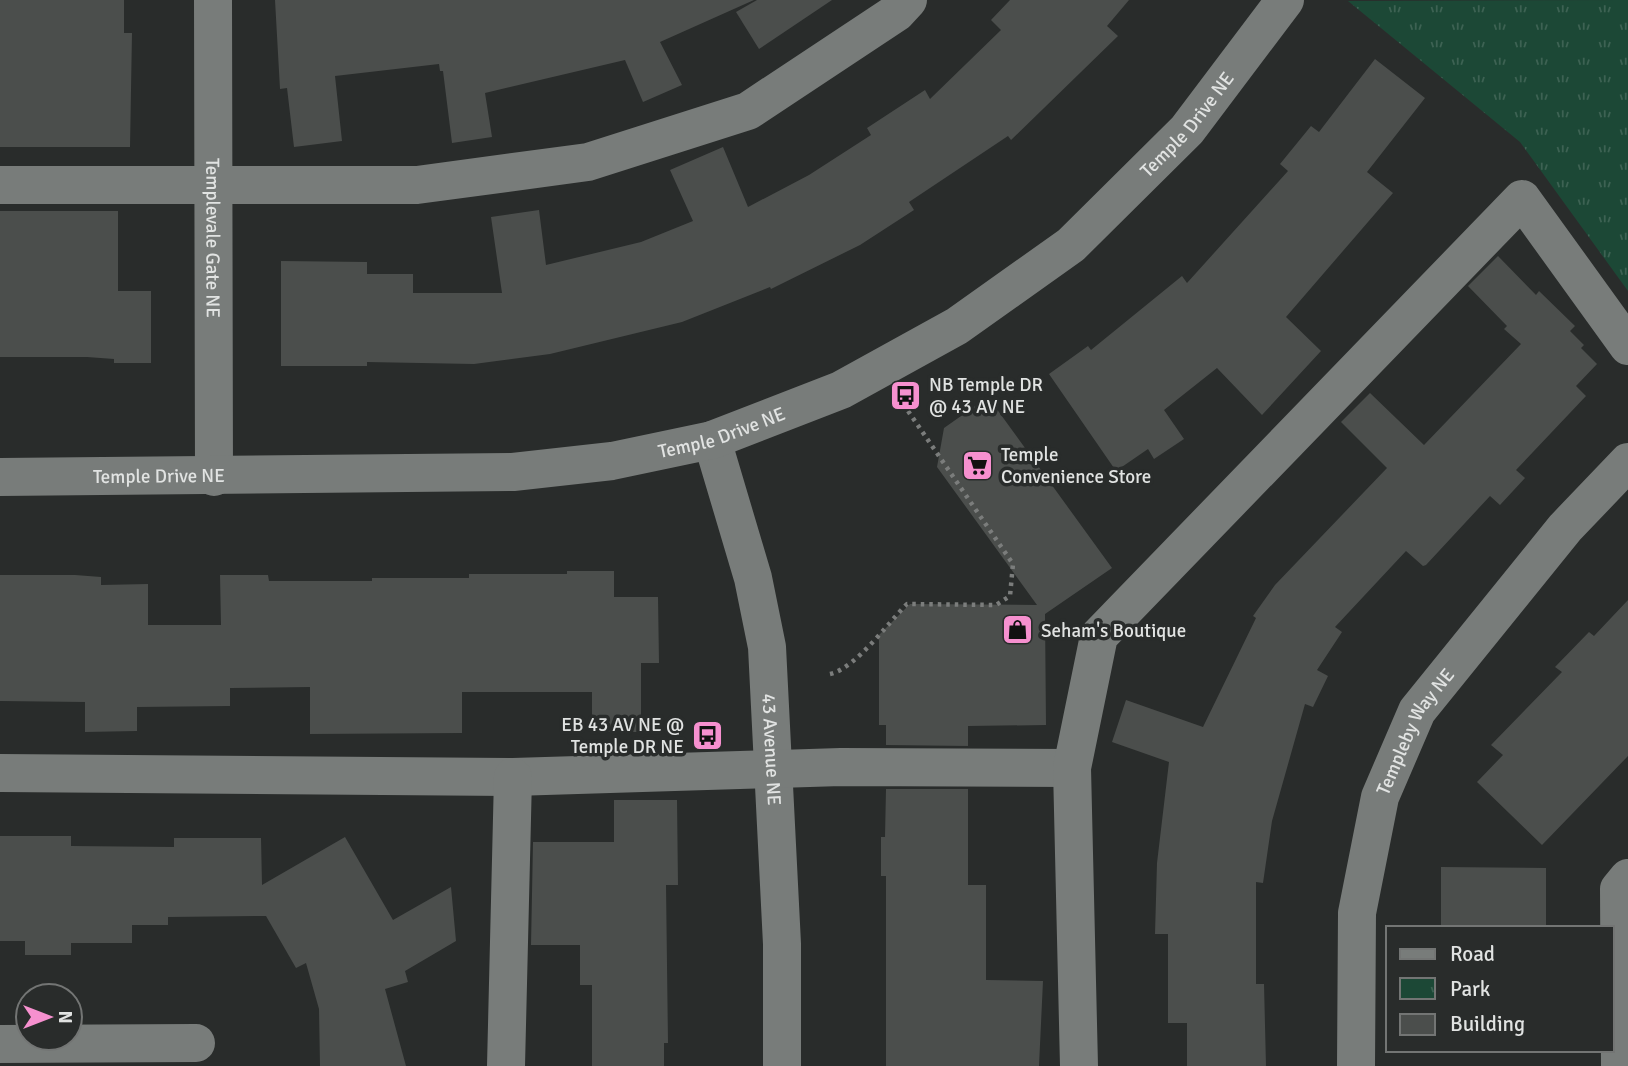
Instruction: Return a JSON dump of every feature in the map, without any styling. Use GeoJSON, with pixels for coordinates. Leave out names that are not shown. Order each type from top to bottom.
{"type":"FeatureCollection","features":[{"type":"Feature","properties":{"kind":"street","name":"Templevale Gate NE"},"geometry":{"type":"LineString","coordinates":[[213,0],[215,477]]}},
{"type":"Feature","properties":{"kind":"street"},"geometry":{"type":"LineString","coordinates":[[0,185],[417,185],[588,162],[748,111],[896,13],[908,0]]}},
{"type":"Feature","properties":{"kind":"street","name":"Temple Drive NE"},"geometry":{"type":"LineString","coordinates":[[0,477],[513,472],[612,461],[712,440],[841,390],[957,326],[1071,245],[1187,130],[1285,0]]}},
{"type":"Feature","properties":{"kind":"street"},"geometry":{"type":"LineString","coordinates":[[1079,1066],[1072,768],[1099,636],[1522,199],[1628,346]]}},
{"type":"Feature","properties":{"kind":"street","name":"43 Avenue NE"},"geometry":{"type":"LineString","coordinates":[[712,440],[753,578],[767,647],[776,771],[782,1066]]}},
{"type":"Feature","properties":{"kind":"street","name":"Templeby Way NE"},"geometry":{"type":"LineString","coordinates":[[1356,1066],[1357,913],[1380,797],[1417,711],[1565,528],[1628,462]]}},
{"type":"Feature","properties":{"kind":"street"},"geometry":{"type":"LineString","coordinates":[[0,773],[513,777],[841,767],[1072,768]]}},
{"type":"Feature","properties":{"kind":"street"},"geometry":{"type":"LineString","coordinates":[[506,1066],[513,777]]}},
{"type":"Feature","properties":{"kind":"street"},"geometry":{"type":"LineString","coordinates":[[1620,1066],[1619,889],[1628,878]]}},
{"type":"Feature","properties":{"kind":"street"},"geometry":{"type":"LineString","coordinates":[[0,1044],[196,1043]]}},
{"type":"Feature","properties":{"kind":"path"},"geometry":{"type":"LineString","coordinates":[[830,674],[841,671],[869,648],[876,635],[907,604],[996,605],[1010,596],[1013,564],[906,408]]}},
{"type":"Feature","properties":{"kind":"green space"},"geometry":{"type":"Polygon","coordinates":[[[1628,0],[1628,291],[1520,142],[1348,1],[1628,0]]]}},
{"type":"Feature","properties":{"kind":"building"},"geometry":{"type":"Polygon","coordinates":[[[0,0],[124,0],[124,33],[132,33],[130,147],[0,147],[0,0]]]}},
{"type":"Feature","properties":{"kind":"building"},"geometry":{"type":"Polygon","coordinates":[[[275,0],[754,0],[660,42],[682,85],[643,102],[625,60],[485,93],[492,137],[452,143],[443,71],[440,71],[439,64],[335,76],[342,141],[294,147],[287,88],[280,89],[275,0]]]}},
{"type":"Feature","properties":{"kind":"building"},"geometry":{"type":"Polygon","coordinates":[[[757,0],[832,0],[759,49],[736,12],[757,0]]]}},
{"type":"Feature","properties":{"kind":"building"},"geometry":{"type":"Polygon","coordinates":[[[1010,0],[1129,0],[1107,26],[1118,36],[1011,140],[1008,136],[909,202],[914,210],[860,245],[771,289],[770,287],[682,322],[550,354],[474,364],[367,362],[367,366],[281,366],[281,261],[367,262],[367,274],[413,274],[413,293],[502,293],[491,217],[539,210],[546,265],[641,242],[693,221],[670,170],[723,147],[748,207],[809,175],[871,135],[867,128],[925,90],[930,99],[1001,30],[991,20],[1010,0]]]}},
{"type":"Feature","properties":{"kind":"building"},"geometry":{"type":"Polygon","coordinates":[[[1375,59],[1425,98],[1367,172],[1393,193],[1286,317],[1321,351],[1262,415],[1217,368],[1164,410],[1184,439],[1154,459],[1148,449],[1116,471],[1049,374],[1088,346],[1091,350],[1182,276],[1187,283],[1288,171],[1280,164],[1311,126],[1319,132],[1375,59]]]}},
{"type":"Feature","properties":{"kind":"building"},"geometry":{"type":"Polygon","coordinates":[[[0,211],[118,211],[118,291],[151,291],[151,363],[114,363],[114,359],[87,357],[0,357],[0,211]]]}},
{"type":"Feature","properties":{"kind":"building"},"geometry":{"type":"Polygon","coordinates":[[[1498,256],[1536,295],[1539,291],[1575,326],[1570,331],[1584,345],[1581,348],[1597,364],[1576,386],[1586,396],[1516,470],[1525,478],[1500,505],[1490,496],[1426,565],[1423,566],[1406,551],[1335,627],[1342,632],[1317,670],[1328,676],[1313,707],[1305,704],[1272,821],[1263,883],[1256,882],[1256,984],[1264,984],[1266,1066],[1187,1066],[1187,1023],[1168,1023],[1168,934],[1155,934],[1157,863],[1169,762],[1112,742],[1126,700],[1203,727],[1256,618],[1253,616],[1275,585],[1387,468],[1341,422],[1370,393],[1424,445],[1521,344],[1504,329],[1507,326],[1468,286],[1498,256]]]}},
{"type":"Feature","properties":{"kind":"building"},"geometry":{"type":"Polygon","coordinates":[[[988,397],[1112,568],[1045,614],[1046,725],[968,726],[968,746],[886,745],[886,725],[879,725],[879,635],[910,604],[1037,605],[937,467],[944,428],[988,397]]]}},
{"type":"Feature","properties":{"kind":"building"},"geometry":{"type":"Polygon","coordinates":[[[567,571],[614,571],[614,597],[658,597],[659,663],[641,663],[641,732],[592,732],[592,692],[462,692],[462,733],[310,734],[310,687],[230,688],[230,706],[137,707],[137,731],[85,732],[85,702],[0,701],[0,575],[75,575],[101,577],[101,585],[148,584],[148,625],[221,625],[220,575],[268,575],[269,581],[372,581],[372,578],[469,578],[469,574],[567,574],[567,571]]]}},
{"type":"Feature","properties":{"kind":"building"},"geometry":{"type":"Polygon","coordinates":[[[1628,600],[1628,756],[1542,845],[1477,782],[1503,755],[1491,745],[1562,672],[1555,667],[1589,632],[1594,636],[1628,600]]]}},
{"type":"Feature","properties":{"kind":"building"},"geometry":{"type":"Polygon","coordinates":[[[886,789],[968,789],[968,885],[986,885],[986,980],[1043,981],[1039,1066],[886,1066],[886,876],[881,876],[881,837],[885,837],[886,789]]]}},
{"type":"Feature","properties":{"kind":"building"},"geometry":{"type":"Polygon","coordinates":[[[614,800],[677,800],[678,885],[666,885],[668,1043],[664,1043],[664,1066],[592,1066],[592,985],[580,985],[580,945],[531,945],[533,842],[614,842],[614,800]]]}},
{"type":"Feature","properties":{"kind":"building"},"geometry":{"type":"Polygon","coordinates":[[[0,836],[71,836],[71,846],[174,847],[174,838],[261,838],[262,885],[345,837],[393,920],[451,887],[456,941],[405,971],[408,982],[385,989],[406,1066],[320,1066],[319,1009],[306,963],[296,968],[266,916],[168,917],[168,925],[132,925],[132,943],[71,943],[71,955],[25,955],[25,941],[0,941],[0,836]]]}},
{"type":"Feature","properties":{"kind":"building"},"geometry":{"type":"Polygon","coordinates":[[[1441,867],[1546,868],[1546,926],[1441,926],[1441,867]]]}},
{"type":"Feature","properties":{"kind":"place","name":"NB Temple DR @ 43 AV NE"},"geometry":{"type":"Point","coordinates":[906,395]}},
{"type":"Feature","properties":{"kind":"place","name":"Temple Convenience Store"},"geometry":{"type":"Point","coordinates":[978,465]}},
{"type":"Feature","properties":{"kind":"place","name":"Seham's Boutique"},"geometry":{"type":"Point","coordinates":[1018,630]}},
{"type":"Feature","properties":{"kind":"place","name":"EB 43 AV NE @ Temple DR NE"},"geometry":{"type":"Point","coordinates":[707,735]}}]}
